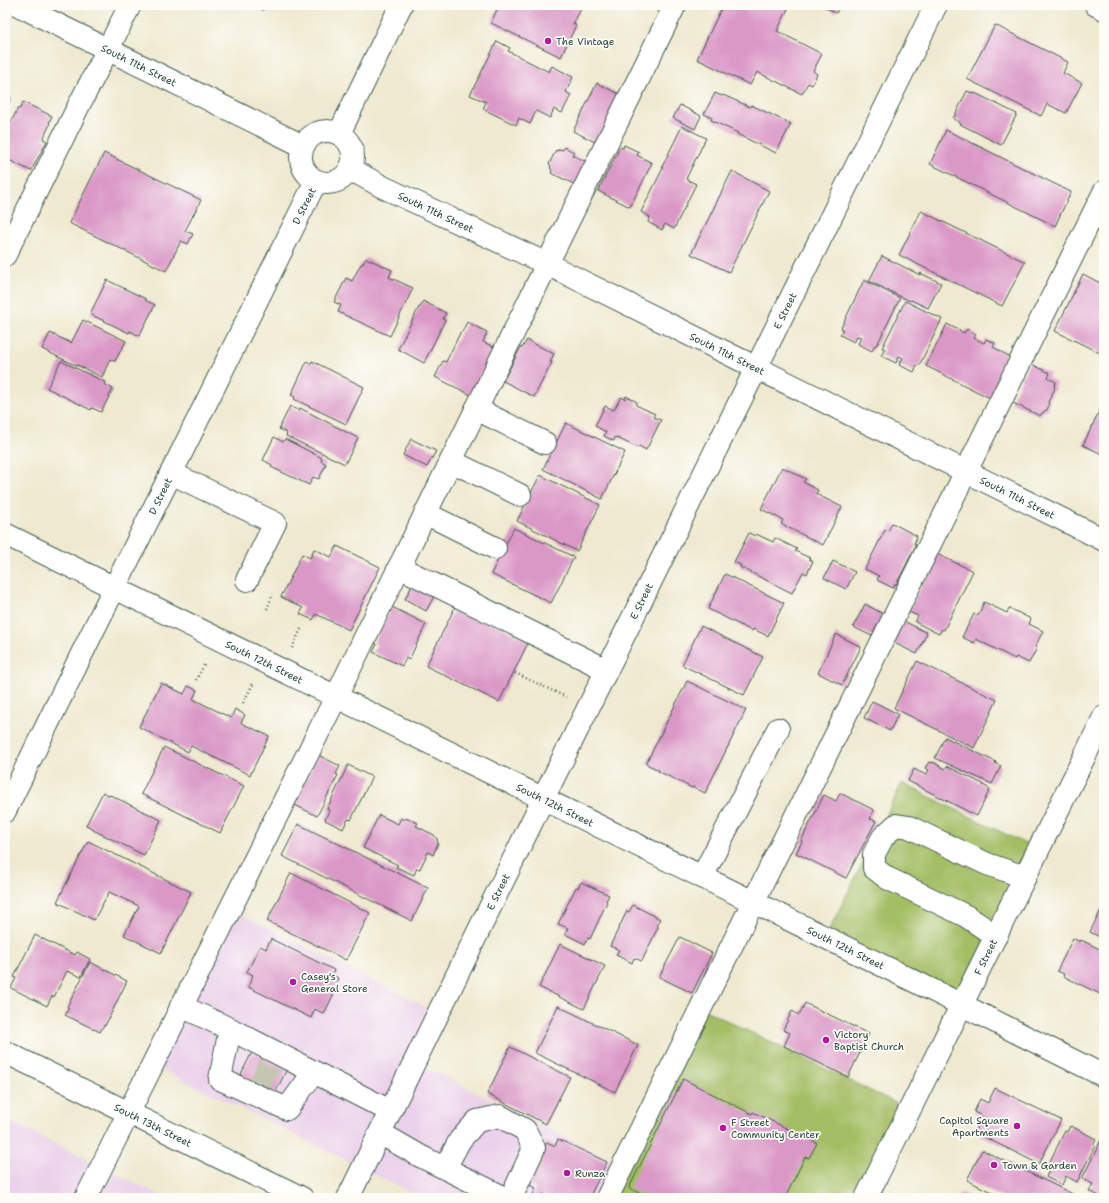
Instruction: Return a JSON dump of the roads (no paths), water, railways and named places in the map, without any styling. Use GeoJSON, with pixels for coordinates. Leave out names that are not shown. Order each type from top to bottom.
{"type":"FeatureCollection","features":[{"type":"Feature","properties":{"kind":"street","name":"South 11th Street"},"geometry":{"type":"LineString","coordinates":[[18,5],[304,146]]}},
{"type":"Feature","properties":{"kind":"street"},"geometry":{"type":"LineString","coordinates":[[5,255],[78,105],[108,50],[130,5]]}},
{"type":"Feature","properties":{"kind":"street"},"geometry":{"type":"LineString","coordinates":[[339,134],[401,5]]}},
{"type":"Feature","properties":{"kind":"street"},"geometry":{"type":"LineString","coordinates":[[86,1198],[336,697],[675,5]]}},
{"type":"Feature","properties":{"kind":"street","name":"E Street"},"geometry":{"type":"LineString","coordinates":[[348,1198],[543,798],[936,5]]}},
{"type":"Feature","properties":{"kind":"street"},"geometry":{"type":"LineString","coordinates":[[1096,5],[1104,9]]}},
{"type":"Feature","properties":{"kind":"street"},"geometry":{"type":"LineString","coordinates":[[321,131],[333,131],[339,134],[348,141],[353,152],[350,170],[342,178],[333,183],[327,184],[316,181],[310,177],[302,166],[301,152],[306,141],[311,136],[321,131]]}},
{"type":"Feature","properties":{"kind":"street","name":"South 11th Street"},"geometry":{"type":"LineString","coordinates":[[350,170],[547,264],[1104,540]]}},
{"type":"Feature","properties":{"kind":"street","name":"D Street"},"geometry":{"type":"LineString","coordinates":[[5,811],[316,181]]}},
{"type":"Feature","properties":{"kind":"street"},"geometry":{"type":"LineString","coordinates":[[607,1198],[1104,192]]}},
{"type":"Feature","properties":{"kind":"street"},"geometry":{"type":"LineString","coordinates":[[476,409],[545,443]]}},
{"type":"Feature","properties":{"kind":"street"},"geometry":{"type":"LineString","coordinates":[[451,461],[520,495]]}},
{"type":"Feature","properties":{"kind":"street"},"geometry":{"type":"LineString","coordinates":[[171,473],[275,523],[247,580]]}},
{"type":"Feature","properties":{"kind":"street"},"geometry":{"type":"LineString","coordinates":[[425,513],[495,548]]}},
{"type":"Feature","properties":{"kind":"street","name":"South 12th Street"},"geometry":{"type":"LineString","coordinates":[[5,534],[1104,1076]]}},
{"type":"Feature","properties":{"kind":"street"},"geometry":{"type":"LineString","coordinates":[[399,567],[607,670]]}},
{"type":"Feature","properties":{"kind":"street","name":"F Street"},"geometry":{"type":"LineString","coordinates":[[866,1198],[1104,717]]}},
{"type":"Feature","properties":{"kind":"street"},"geometry":{"type":"LineString","coordinates":[[702,877],[778,729]]}},
{"type":"Feature","properties":{"kind":"street"},"geometry":{"type":"LineString","coordinates":[[996,936],[966,916],[887,878],[874,868],[874,854],[883,837],[896,825],[909,826],[987,864],[1025,878]]}},
{"type":"Feature","properties":{"kind":"street"},"geometry":{"type":"LineString","coordinates":[[182,1006],[230,1029],[273,1057],[314,1072],[390,1111]]}},
{"type":"Feature","properties":{"kind":"street"},"geometry":{"type":"LineString","coordinates":[[230,1029],[220,1079],[256,1090],[287,1109],[314,1072]]}},
{"type":"Feature","properties":{"kind":"street","name":"South 13th Street"},"geometry":{"type":"LineString","coordinates":[[5,1052],[302,1198]]}},
{"type":"Feature","properties":{"kind":"street"},"geometry":{"type":"LineString","coordinates":[[445,1168],[460,1140],[477,1121],[500,1116],[525,1130],[534,1148],[511,1198]]}},
{"type":"Feature","properties":{"kind":"street"},"geometry":{"type":"LineString","coordinates":[[380,1133],[505,1198]]}},
{"type":"Feature","properties":{"kind":"tunnel"},"geometry":{"type":"LineString","coordinates":[[259,1085],[271,1061]]}},
{"type":"Feature","properties":{"kind":"place","name":"The Vintage"},"geometry":{"type":"Point","coordinates":[548,41]}},
{"type":"Feature","properties":{"kind":"place","name":"Casey's General Store"},"geometry":{"type":"Point","coordinates":[293,982]}},
{"type":"Feature","properties":{"kind":"place","name":"Victory Baptist Church"},"geometry":{"type":"Point","coordinates":[826,1040]}},
{"type":"Feature","properties":{"kind":"place","name":"Capitol Square Apartments"},"geometry":{"type":"Point","coordinates":[1017,1126]}},
{"type":"Feature","properties":{"kind":"place","name":"F Street Community Center"},"geometry":{"type":"Point","coordinates":[723,1128]}},
{"type":"Feature","properties":{"kind":"place","name":"Town & Garden"},"geometry":{"type":"Point","coordinates":[994,1165]}},
{"type":"Feature","properties":{"kind":"place","name":"Runza"},"geometry":{"type":"Point","coordinates":[567,1173]}}]}
